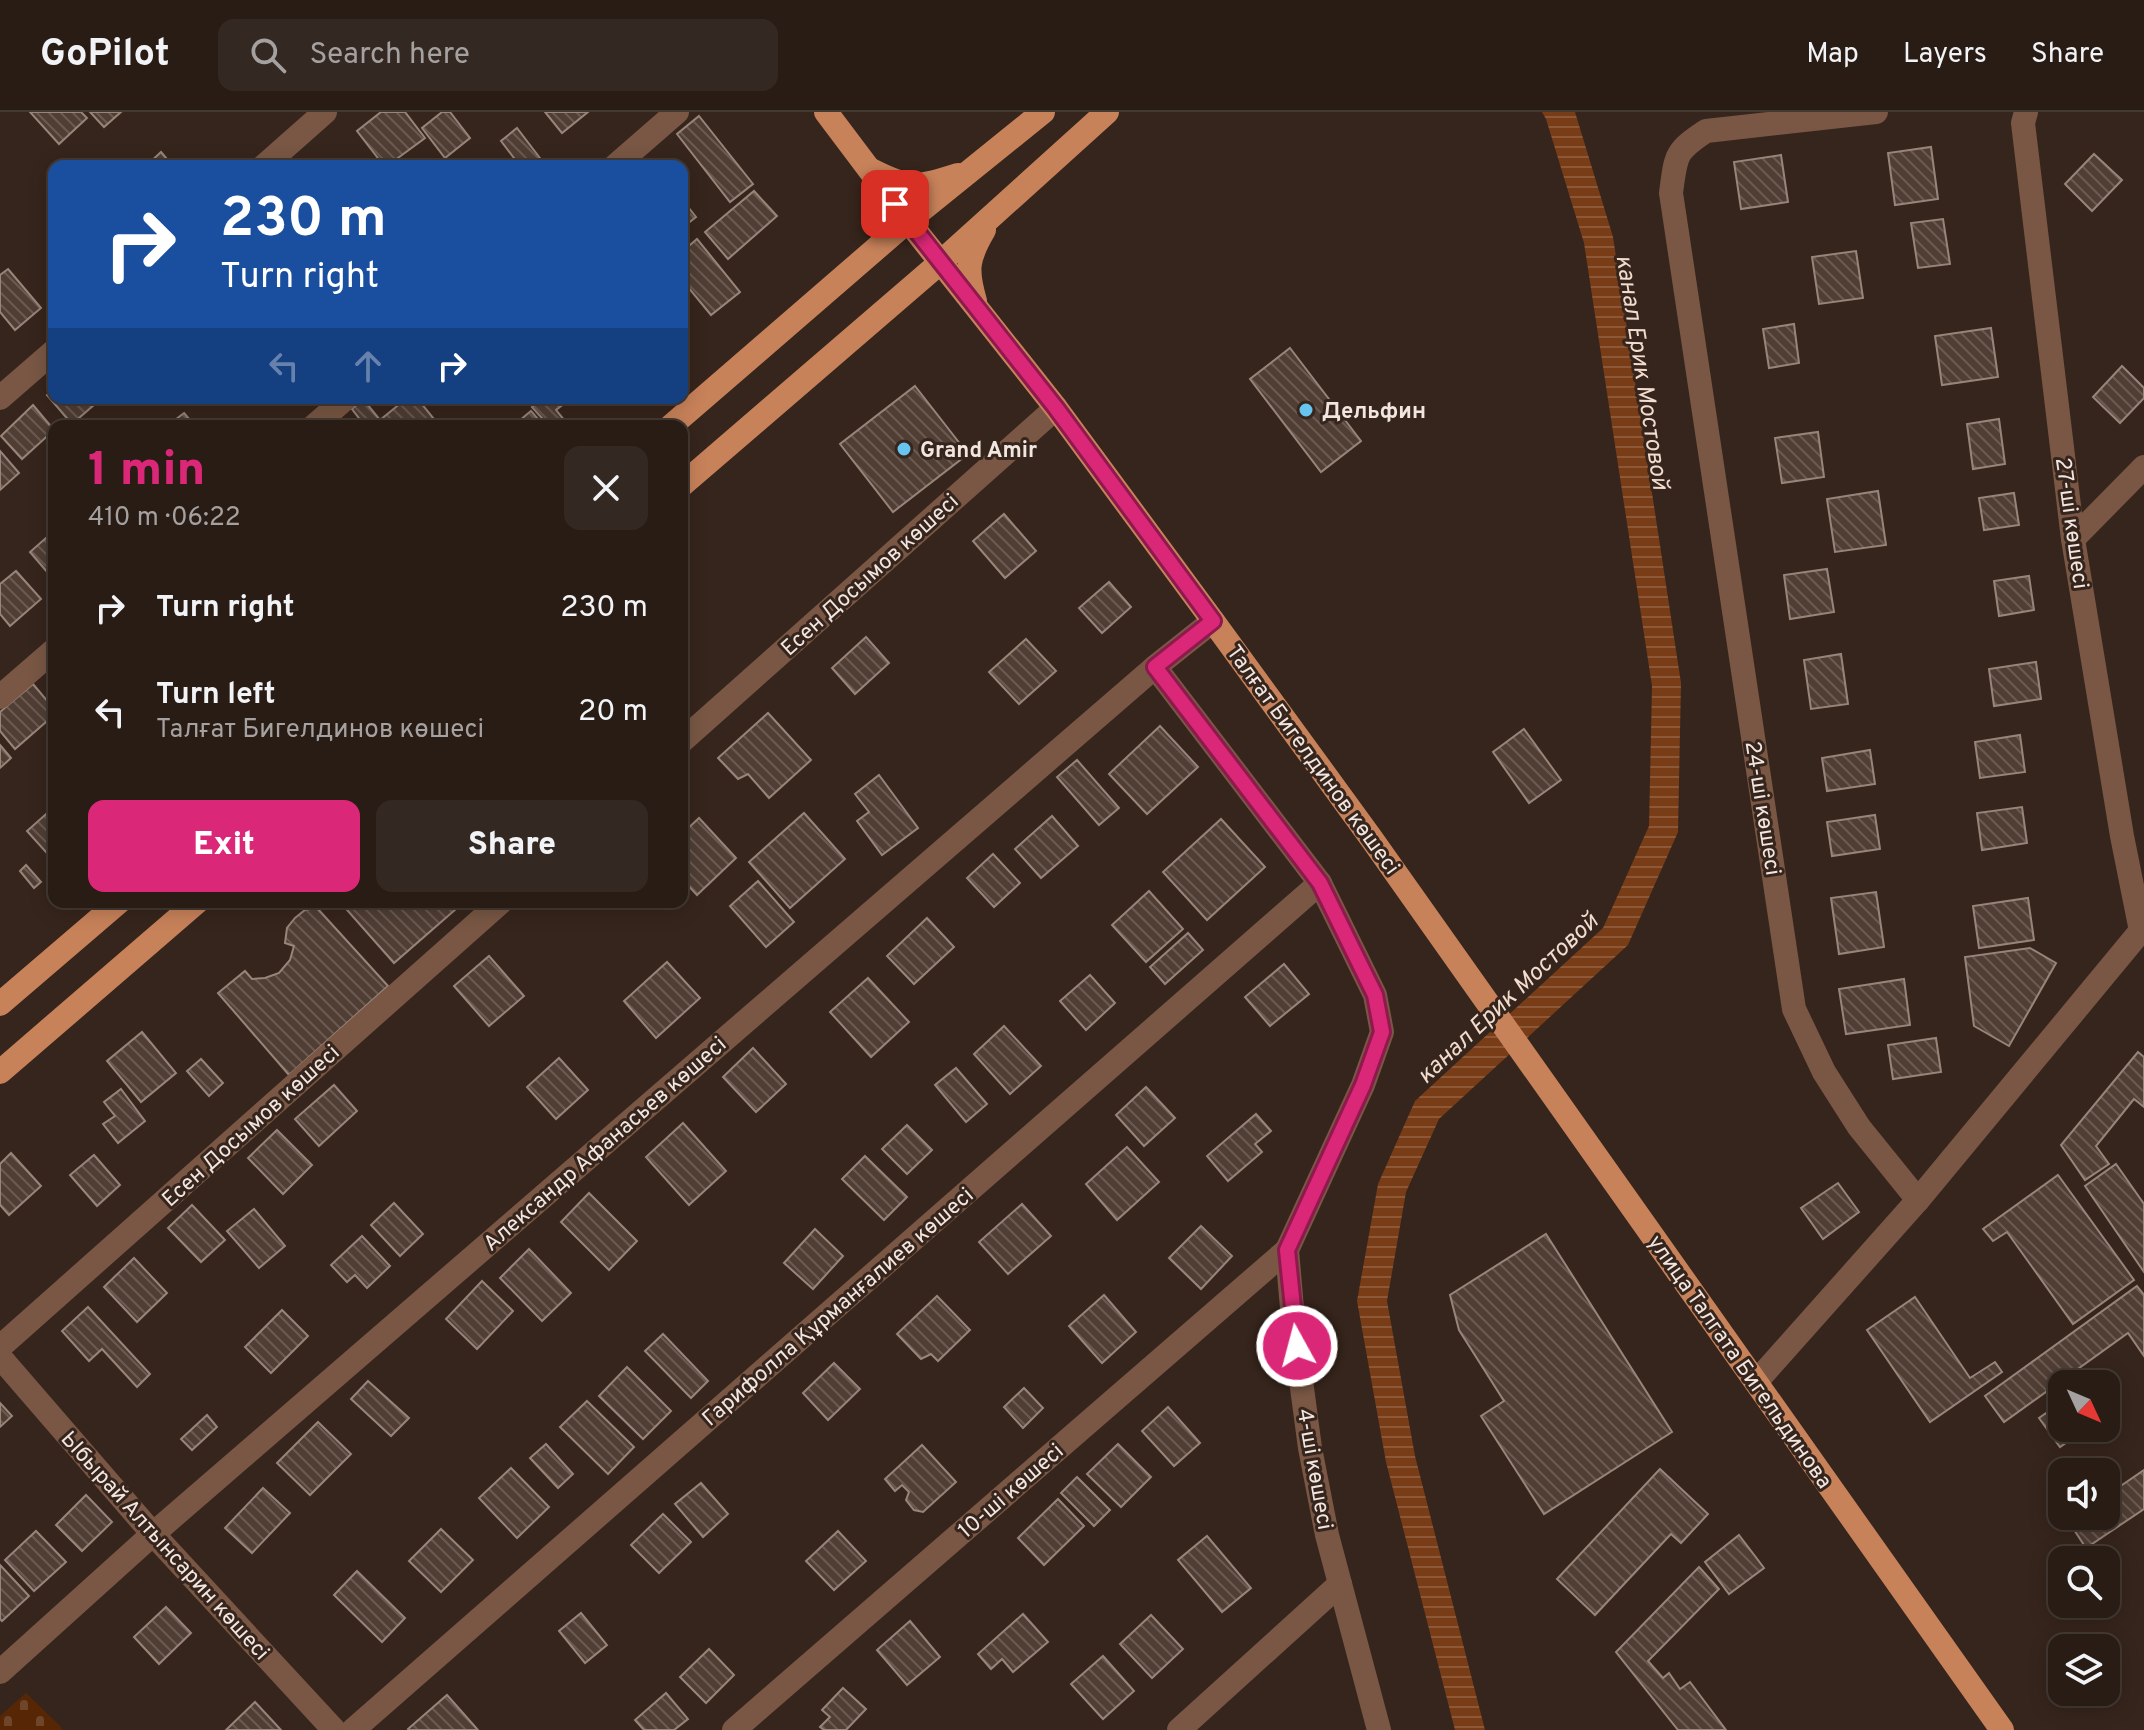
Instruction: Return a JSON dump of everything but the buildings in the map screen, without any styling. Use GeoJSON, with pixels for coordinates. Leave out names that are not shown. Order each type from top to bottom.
{"type":"FeatureCollection","features":[{"type":"Feature","properties":{"kind":"main road","name":"Талғат Бигелдинов көшесі"},"geometry":{"type":"LineString","coordinates":[[826,112],[1056,408],[1480,991]]}},
{"type":"Feature","properties":{"kind":"main road"},"geometry":{"type":"LineString","coordinates":[[678,420],[908,221],[1043,112]]}},
{"type":"Feature","properties":{"kind":"main road"},"geometry":{"type":"LineString","coordinates":[[688,480],[941,262],[1107,112]]}},
{"type":"Feature","properties":{"kind":"main road"},"geometry":{"type":"LineString","coordinates":[[869,169],[912,186],[969,172]]}},
{"type":"Feature","properties":{"kind":"main road"},"geometry":{"type":"LineString","coordinates":[[863,260],[879,233],[883,214],[879,192],[869,169]]}},
{"type":"Feature","properties":{"kind":"main road"},"geometry":{"type":"LineString","coordinates":[[977,307],[968,277],[970,259],[992,215]]}},
{"type":"Feature","properties":{"kind":"main road"},"geometry":{"type":"LineString","coordinates":[[906,292],[941,288],[956,293],[977,307]]}},
{"type":"Feature","properties":{"kind":"main road"},"geometry":{"type":"LineString","coordinates":[[0,1004],[112,908]]}},
{"type":"Feature","properties":{"kind":"main road"},"geometry":{"type":"LineString","coordinates":[[0,1072],[190,908]]}},
{"type":"Feature","properties":{"kind":"main road","name":"улица Талгата Бигельдинова"},"geometry":{"type":"LineString","coordinates":[[1480,991],[2002,1730]]}},
{"type":"Feature","properties":{"kind":"street"},"geometry":{"type":"LineString","coordinates":[[271,160],[325,112]]}},
{"type":"Feature","properties":{"kind":"street"},"geometry":{"type":"LineString","coordinates":[[622,160],[677,112]]}},
{"type":"Feature","properties":{"kind":"street","name":"24-ші көшесі"},"geometry":{"type":"LineString","coordinates":[[1876,112],[1706,131],[1688,144],[1675,160],[1671,193],[1794,1009],[1824,1072],[1859,1127],[1918,1200]]}},
{"type":"Feature","properties":{"kind":"street","name":"27-ші көшесі"},"geometry":{"type":"LineString","coordinates":[[2026,112],[2023,123],[2073,539],[2122,836],[2143,929]]}},
{"type":"Feature","properties":{"kind":"street"},"geometry":{"type":"LineString","coordinates":[[0,398],[48,356]]}},
{"type":"Feature","properties":{"kind":"street"},"geometry":{"type":"LineString","coordinates":[[321,420],[339,404]]}},
{"type":"Feature","properties":{"kind":"street","name":"Есен Досымов көшесі"},"geometry":{"type":"LineString","coordinates":[[688,736],[1056,408]]}},
{"type":"Feature","properties":{"kind":"street"},"geometry":{"type":"LineString","coordinates":[[2073,539],[2144,467]]}},
{"type":"Feature","properties":{"kind":"street","name":"Александр Афанасьев көшесі"},"geometry":{"type":"LineString","coordinates":[[0,1672],[153,1534],[1155,667],[1213,621]]}},
{"type":"Feature","properties":{"kind":"street"},"geometry":{"type":"LineString","coordinates":[[0,697],[48,655]]}},
{"type":"Feature","properties":{"kind":"street","name":"4-ші көшесі"},"geometry":{"type":"LineString","coordinates":[[1155,667],[1320,883],[1375,995],[1382,1032],[1363,1085],[1287,1250],[1310,1448],[1327,1535],[1379,1730]]}},
{"type":"Feature","properties":{"kind":"street","name":"Гарифолла Құрманғалиев көшесі"},"geometry":{"type":"LineString","coordinates":[[353,1730],[1320,883]]}},
{"type":"Feature","properties":{"kind":"street","name":"Есен Досымов көшесі"},"geometry":{"type":"LineString","coordinates":[[0,1347],[494,908]]}},
{"type":"Feature","properties":{"kind":"street"},"geometry":{"type":"LineString","coordinates":[[1756,1382],[1918,1200],[2143,929]]}},
{"type":"Feature","properties":{"kind":"street","name":"10-ші көшесі"},"geometry":{"type":"LineString","coordinates":[[734,1730],[1287,1250]]}},
{"type":"Feature","properties":{"kind":"street","name":"Ыбырай Алтынсарин көшесі"},"geometry":{"type":"LineString","coordinates":[[0,1357],[153,1534],[334,1730]]}},
{"type":"Feature","properties":{"kind":"street"},"geometry":{"type":"LineString","coordinates":[[1179,1730],[1340,1584]]}},
{"type":"Feature","properties":{"kind":"green space"},"geometry":{"type":"Polygon","coordinates":[[[26,1693],[63,1730],[0,1730],[0,1716],[26,1693]]]}},
{"type":"Feature","properties":{"kind":"shaded area","name":"канал Ерик Мостовой"},"geometry":{"type":"Polygon","coordinates":[[[1542,112],[1575,112],[1613,237],[1681,683],[1678,832],[1628,945],[1439,1119],[1406,1192],[1387,1301],[1415,1456],[1485,1730],[1455,1730],[1386,1462],[1357,1301],[1378,1184],[1415,1101],[1603,928],[1649,826],[1652,686],[1584,243],[1542,112]]]}},
{"type":"Feature","properties":{"kind":"place","name":"Дельфин"},"geometry":{"type":"Point","coordinates":[1306,410]}},
{"type":"Feature","properties":{"kind":"place","name":"Grand Amir"},"geometry":{"type":"Point","coordinates":[904,449]}},
{"type":"Feature","properties":{"kind":"route"},"geometry":{"type":"LineString","coordinates":[[895,204],[1056,408],[1213,621],[1155,667],[1320,883],[1375,995],[1382,1032],[1363,1085],[1287,1250],[1297,1346]]}}]}
